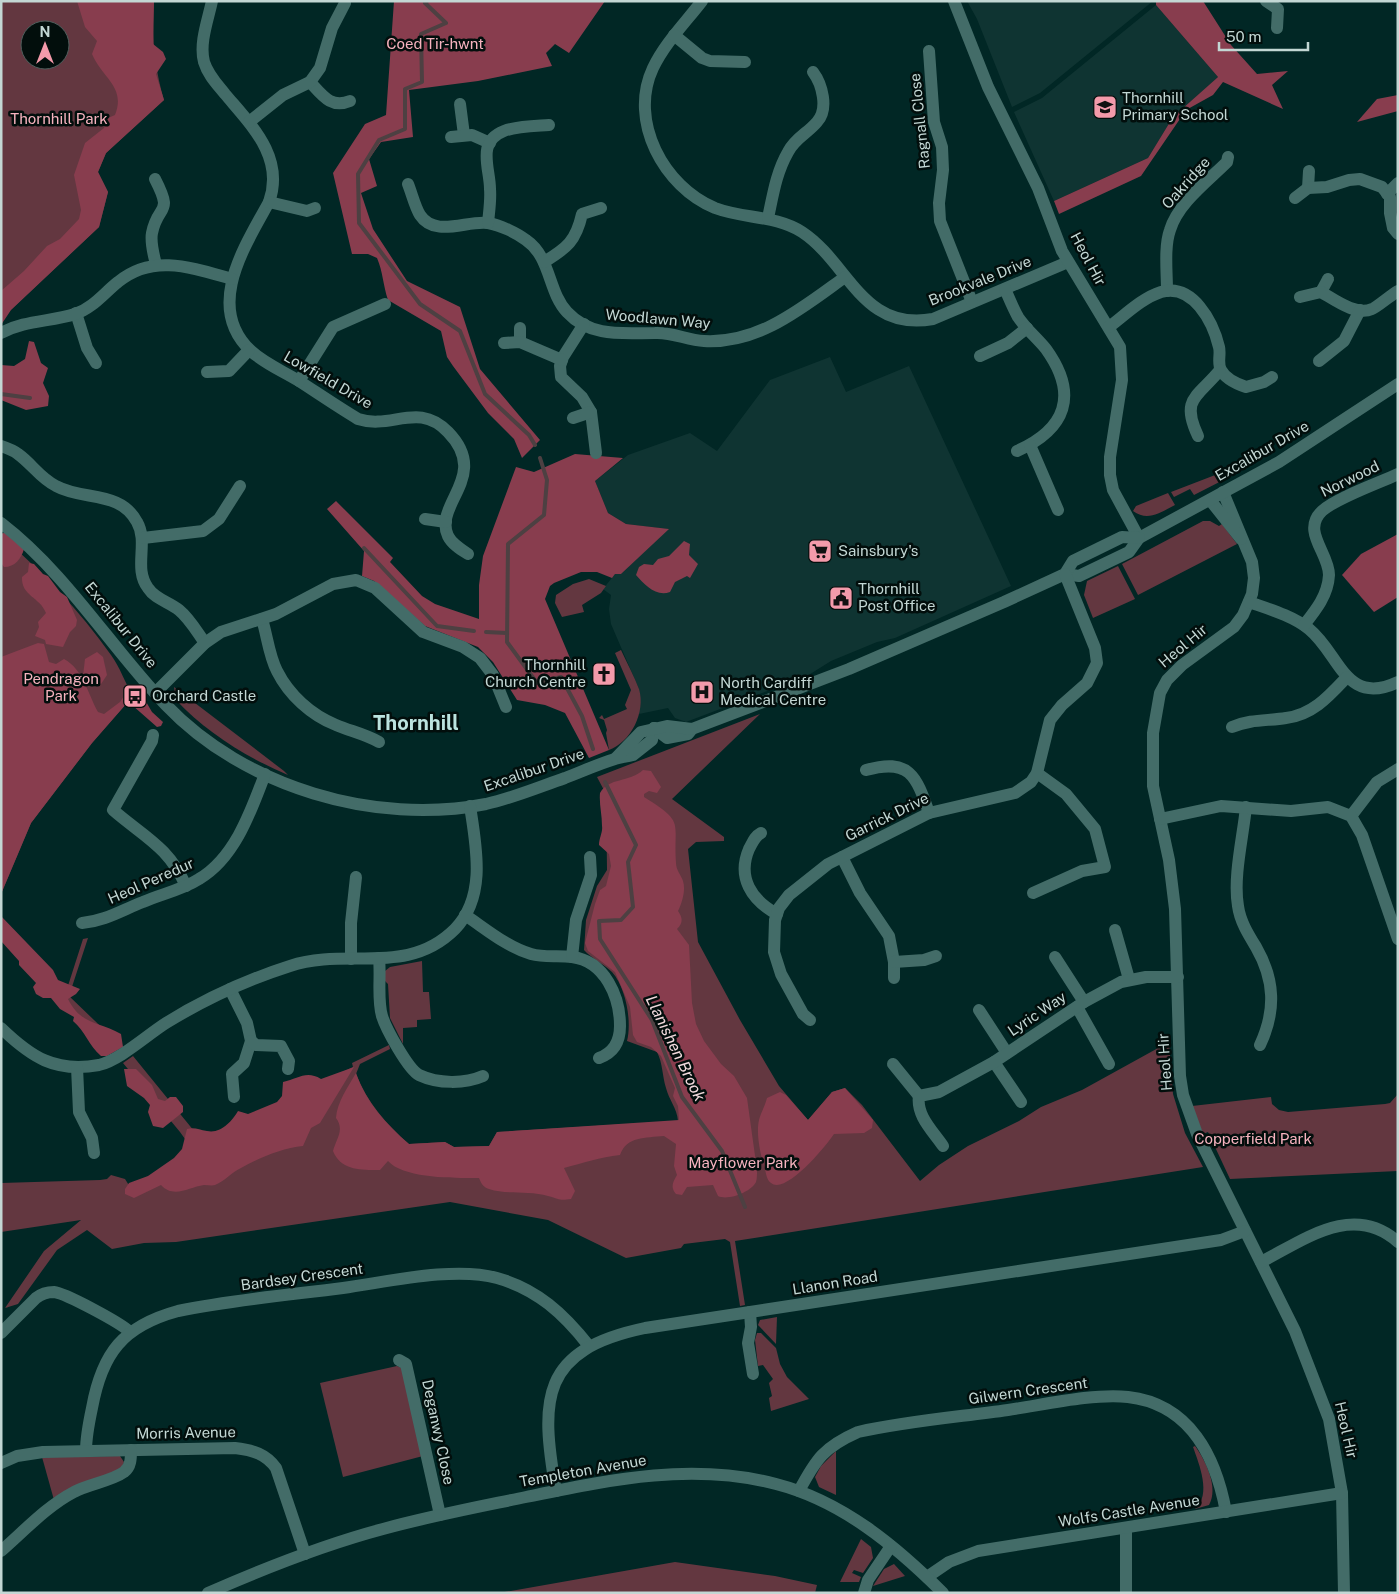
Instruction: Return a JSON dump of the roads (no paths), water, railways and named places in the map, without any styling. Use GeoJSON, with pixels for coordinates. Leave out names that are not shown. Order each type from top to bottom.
{"type":"FeatureCollection","features":[{"type":"Feature","properties":{"kind":"street","name":"Lowfield Drive"},"geometry":{"type":"LineString","coordinates":[[212,1],[203,43],[204,61],[210,76],[262,139],[269,154],[273,179],[269,202],[232,279],[229,297],[230,318],[236,333],[249,350],[269,365],[299,381],[358,419],[376,423],[405,417],[423,417],[439,424],[448,432],[462,452],[465,470],[446,522]]}},
{"type":"Feature","properties":{"kind":"street","name":"Brookvale Drive"},"geometry":{"type":"LineString","coordinates":[[702,1],[674,35],[652,70],[646,93],[646,123],[658,154],[676,182],[699,200],[729,213],[768,218],[788,225],[808,236],[828,253],[844,277],[864,299],[885,312],[902,319],[922,321],[932,319],[1068,262]]}},
{"type":"Feature","properties":{"kind":"street","name":"Heol Hir"},"geometry":{"type":"LineString","coordinates":[[954,1],[988,86],[1038,188],[1068,262],[1120,347],[1123,368],[1110,457],[1110,475],[1113,490],[1139,538]]}},
{"type":"Feature","properties":{"kind":"street"},"geometry":{"type":"LineString","coordinates":[[1266,1],[1283,5],[1277,28]]}},
{"type":"Feature","properties":{"kind":"street"},"geometry":{"type":"LineString","coordinates":[[249,122],[283,95],[310,82],[320,68],[332,28],[345,3]]}},
{"type":"Feature","properties":{"kind":"street"},"geometry":{"type":"LineString","coordinates":[[674,35],[702,58],[710,61],[744,62]]}},
{"type":"Feature","properties":{"kind":"street","name":"Ragnall Close"},"geometry":{"type":"LineString","coordinates":[[928,51],[934,122],[942,147],[943,170],[939,203],[940,221],[972,302]]}},
{"type":"Feature","properties":{"kind":"street"},"geometry":{"type":"LineString","coordinates":[[768,218],[777,177],[788,151],[794,142],[816,123],[822,114],[821,86],[813,72]]}},
{"type":"Feature","properties":{"kind":"street"},"geometry":{"type":"LineString","coordinates":[[310,82],[330,102],[342,105],[350,101]]}},
{"type":"Feature","properties":{"kind":"street"},"geometry":{"type":"LineString","coordinates":[[460,104],[464,135]]}},
{"type":"Feature","properties":{"kind":"street"},"geometry":{"type":"LineString","coordinates":[[488,223],[490,189],[485,162],[490,143],[502,132],[549,125]]}},
{"type":"Feature","properties":{"kind":"street"},"geometry":{"type":"LineString","coordinates":[[536,126],[538,140]]}},
{"type":"Feature","properties":{"kind":"street"},"geometry":{"type":"LineString","coordinates":[[450,137],[472,135],[490,143]]}},
{"type":"Feature","properties":{"kind":"street","name":"Oakridge"},"geometry":{"type":"LineString","coordinates":[[1167,291],[1168,241],[1172,223],[1188,201],[1227,162],[1228,157]]}},
{"type":"Feature","properties":{"kind":"street"},"geometry":{"type":"LineString","coordinates":[[1308,188],[1309,171]]}},
{"type":"Feature","properties":{"kind":"street"},"geometry":{"type":"LineString","coordinates":[[155,179],[165,202],[165,208],[152,232],[156,265]]}},
{"type":"Feature","properties":{"kind":"street"},"geometry":{"type":"LineString","coordinates":[[1295,198],[1308,188],[1327,187],[1360,179],[1382,187],[1390,197],[1390,213],[1393,228],[1398,234]]}},
{"type":"Feature","properties":{"kind":"street"},"geometry":{"type":"LineString","coordinates":[[1387,194],[1398,183]]}},
{"type":"Feature","properties":{"kind":"street","name":"Woodlawn Way"},"geometry":{"type":"LineString","coordinates":[[408,184],[420,216],[428,223],[437,227],[488,223],[527,240],[544,262],[566,311],[598,331],[615,334],[658,332],[701,341],[728,341],[767,329],[816,298],[844,277]]}},
{"type":"Feature","properties":{"kind":"street"},"geometry":{"type":"LineString","coordinates":[[269,202],[307,211],[315,208]]}},
{"type":"Feature","properties":{"kind":"street"},"geometry":{"type":"LineString","coordinates":[[544,262],[572,242],[579,230],[579,212],[601,208]]}},
{"type":"Feature","properties":{"kind":"street"},"geometry":{"type":"LineString","coordinates":[[1,333],[34,321],[76,314],[96,302],[131,273],[156,265],[182,266],[232,279]]}},
{"type":"Feature","properties":{"kind":"street"},"geometry":{"type":"LineString","coordinates":[[1321,292],[1328,279]]}},
{"type":"Feature","properties":{"kind":"street"},"geometry":{"type":"LineString","coordinates":[[1005,289],[1026,328],[1054,362],[1061,380],[1063,397],[1061,414],[1053,428],[1039,441],[1017,451]]}},
{"type":"Feature","properties":{"kind":"street"},"geometry":{"type":"LineString","coordinates":[[1109,327],[1152,296],[1167,291],[1183,294],[1191,298],[1201,308],[1217,341],[1220,370],[1231,379],[1246,386],[1264,382],[1272,377]]}},
{"type":"Feature","properties":{"kind":"street"},"geometry":{"type":"LineString","coordinates":[[1300,297],[1321,292],[1346,306],[1360,310],[1373,309],[1382,300],[1398,292]]}},
{"type":"Feature","properties":{"kind":"street"},"geometry":{"type":"LineString","coordinates":[[299,381],[333,327],[373,311],[385,304]]}},
{"type":"Feature","properties":{"kind":"street"},"geometry":{"type":"LineString","coordinates":[[1319,361],[1344,341],[1360,310]]}},
{"type":"Feature","properties":{"kind":"street"},"geometry":{"type":"LineString","coordinates":[[76,314],[87,348],[96,364]]}},
{"type":"Feature","properties":{"kind":"street"},"geometry":{"type":"LineString","coordinates":[[584,324],[562,360],[561,377],[582,397],[591,412],[596,453]]}},
{"type":"Feature","properties":{"kind":"street"},"geometry":{"type":"LineString","coordinates":[[520,328],[520,342]]}},
{"type":"Feature","properties":{"kind":"street"},"geometry":{"type":"LineString","coordinates":[[980,356],[1008,343],[1026,328]]}},
{"type":"Feature","properties":{"kind":"street"},"geometry":{"type":"LineString","coordinates":[[504,343],[520,342],[562,360]]}},
{"type":"Feature","properties":{"kind":"street"},"geometry":{"type":"LineString","coordinates":[[207,372],[229,371],[249,350]]}},
{"type":"Feature","properties":{"kind":"street"},"geometry":{"type":"LineString","coordinates":[[1198,436],[1190,419],[1191,404],[1220,370]]}},
{"type":"Feature","properties":{"kind":"street","name":"Excalibur Drive"},"geometry":{"type":"LineString","coordinates":[[1,523],[32,548],[67,585],[155,693],[173,712],[203,737],[234,758],[303,790],[367,805],[417,809],[470,806],[498,801],[616,758],[641,732],[654,728],[667,738],[688,734],[692,729],[877,657],[1064,574],[1073,561],[1122,536],[1139,538],[1279,462],[1398,384]]}},
{"type":"Feature","properties":{"kind":"street"},"geometry":{"type":"LineString","coordinates":[[573,418],[591,412]]}},
{"type":"Feature","properties":{"kind":"street"},"geometry":{"type":"LineString","coordinates":[[1030,445],[1058,510]]}},
{"type":"Feature","properties":{"kind":"street"},"geometry":{"type":"LineString","coordinates":[[1,446],[19,454],[40,475],[57,486],[117,502],[132,514],[143,538],[141,567],[148,588],[181,611],[205,643]]}},
{"type":"Feature","properties":{"kind":"street","name":"Norwood"},"geometry":{"type":"LineString","coordinates":[[1304,625],[1321,602],[1328,583],[1326,563],[1315,535],[1316,519],[1327,507],[1398,474]]}},
{"type":"Feature","properties":{"kind":"street"},"geometry":{"type":"LineString","coordinates":[[143,538],[203,531],[218,519],[240,486]]}},
{"type":"Feature","properties":{"kind":"street","name":"Heol Hir"},"geometry":{"type":"LineString","coordinates":[[1223,492],[1240,530],[1242,541],[1254,571],[1254,586],[1249,602],[1234,627],[1175,672],[1160,694],[1154,719],[1153,786],[1174,890],[1183,1095],[1203,1148],[1296,1331],[1319,1390],[1332,1433],[1342,1493],[1344,1593]]}},
{"type":"Feature","properties":{"kind":"street","name":"Heol Hir"},"geometry":{"type":"LineString","coordinates":[[1210,500],[1242,541]]}},
{"type":"Feature","properties":{"kind":"street"},"geometry":{"type":"LineString","coordinates":[[425,519],[446,522],[446,529],[452,541],[468,554]]}},
{"type":"Feature","properties":{"kind":"street"},"geometry":{"type":"LineString","coordinates":[[1032,893],[1082,872],[1105,867],[1095,829],[1066,794],[1037,773],[1050,720],[1062,705],[1087,683],[1097,663],[1095,648],[1064,574]]}},
{"type":"Feature","properties":{"kind":"street"},"geometry":{"type":"LineString","coordinates":[[155,693],[205,643],[231,628],[262,619],[299,604],[332,584],[348,580],[363,582],[375,588],[423,632],[458,645],[480,658],[496,680],[506,706]]}},
{"type":"Feature","properties":{"kind":"street"},"geometry":{"type":"LineString","coordinates":[[1249,602],[1304,625],[1316,636],[1347,677],[1358,686],[1374,689],[1398,682]]}},
{"type":"Feature","properties":{"kind":"street"},"geometry":{"type":"LineString","coordinates":[[262,619],[276,670],[291,693],[312,712],[334,725],[364,734],[379,742]]}},
{"type":"Feature","properties":{"kind":"street"},"geometry":{"type":"LineString","coordinates":[[1232,727],[1253,720],[1288,718],[1307,712],[1324,701],[1347,677]]}},
{"type":"Feature","properties":{"kind":"street"},"geometry":{"type":"LineString","coordinates":[[153,734],[152,741],[113,810],[166,853],[174,862],[186,886]]}},
{"type":"Feature","properties":{"kind":"street"},"geometry":{"type":"LineString","coordinates":[[866,770],[890,765],[907,770],[917,783],[929,812]]}},
{"type":"Feature","properties":{"kind":"street"},"geometry":{"type":"LineString","coordinates":[[1351,816],[1377,782],[1398,769]]}},
{"type":"Feature","properties":{"kind":"street","name":"Garrick Drive"},"geometry":{"type":"LineString","coordinates":[[810,1020],[803,1014],[776,963],[773,942],[777,914],[783,902],[814,874],[842,857],[929,812],[1015,793],[1030,782],[1037,773]]}},
{"type":"Feature","properties":{"kind":"street","name":"Heol Peredur"},"geometry":{"type":"LineString","coordinates":[[82,923],[108,918],[142,902],[186,886],[209,872],[226,855],[240,831],[265,774]]}},
{"type":"Feature","properties":{"kind":"street"},"geometry":{"type":"LineString","coordinates":[[1,1028],[35,1057],[57,1064],[77,1067],[100,1064],[122,1053],[197,1005],[230,989],[307,961],[405,956],[431,948],[450,934],[465,916],[473,896],[477,868],[470,806]]}},
{"type":"Feature","properties":{"kind":"street"},"geometry":{"type":"LineString","coordinates":[[1160,819],[1221,806],[1291,811],[1328,807],[1351,816],[1366,845],[1398,940]]}},
{"type":"Feature","properties":{"kind":"street"},"geometry":{"type":"LineString","coordinates":[[1246,807],[1237,905],[1244,925],[1266,966],[1272,990],[1270,1020],[1260,1045]]}},
{"type":"Feature","properties":{"kind":"street"},"geometry":{"type":"LineString","coordinates":[[760,833],[755,836],[748,853],[745,863],[745,879],[748,889],[758,901],[777,914]]}},
{"type":"Feature","properties":{"kind":"street"},"geometry":{"type":"LineString","coordinates":[[572,957],[576,920],[590,875],[590,857]]}},
{"type":"Feature","properties":{"kind":"street"},"geometry":{"type":"LineString","coordinates":[[842,857],[860,893],[889,936],[894,962],[894,978]]}},
{"type":"Feature","properties":{"kind":"street"},"geometry":{"type":"LineString","coordinates":[[351,959],[351,923],[356,877]]}},
{"type":"Feature","properties":{"kind":"street"},"geometry":{"type":"LineString","coordinates":[[465,916],[524,952],[544,957],[572,957],[587,962],[609,981],[617,1003],[619,1034],[610,1053],[599,1058]]}},
{"type":"Feature","properties":{"kind":"street"},"geometry":{"type":"LineString","coordinates":[[1115,930],[1129,979]]}},
{"type":"Feature","properties":{"kind":"street"},"geometry":{"type":"LineString","coordinates":[[894,962],[924,960],[936,956]]}},
{"type":"Feature","properties":{"kind":"street","name":"Lyric Way"},"geometry":{"type":"LineString","coordinates":[[1055,957],[1081,1005]]}},
{"type":"Feature","properties":{"kind":"street"},"geometry":{"type":"LineString","coordinates":[[379,958],[383,1018],[413,1070],[427,1077],[452,1082],[483,1076]]}},
{"type":"Feature","properties":{"kind":"street","name":"Lyric Way"},"geometry":{"type":"LineString","coordinates":[[919,1096],[939,1092],[994,1062],[1081,1005],[1129,979],[1178,977]]}},
{"type":"Feature","properties":{"kind":"street"},"geometry":{"type":"LineString","coordinates":[[230,989],[247,1023],[251,1042],[244,1063],[232,1074],[234,1097]]}},
{"type":"Feature","properties":{"kind":"street"},"geometry":{"type":"LineString","coordinates":[[1081,1005],[1109,1064]]}},
{"type":"Feature","properties":{"kind":"street","name":"Lyric Way"},"geometry":{"type":"LineString","coordinates":[[979,1010],[1007,1053]]}},
{"type":"Feature","properties":{"kind":"street"},"geometry":{"type":"LineString","coordinates":[[251,1042],[256,1045],[281,1046],[289,1061],[288,1069]]}},
{"type":"Feature","properties":{"kind":"street"},"geometry":{"type":"LineString","coordinates":[[994,1062],[1021,1102]]}},
{"type":"Feature","properties":{"kind":"street"},"geometry":{"type":"LineString","coordinates":[[893,1064],[919,1096],[918,1103],[921,1116],[943,1146]]}},
{"type":"Feature","properties":{"kind":"street"},"geometry":{"type":"LineString","coordinates":[[77,1067],[78,1105],[92,1138],[94,1153]]}},
{"type":"Feature","properties":{"kind":"street"},"geometry":{"type":"LineString","coordinates":[[1261,1262],[1323,1230],[1341,1225],[1363,1225],[1374,1228],[1398,1242]]}},
{"type":"Feature","properties":{"kind":"street","name":"Llanon Road"},"geometry":{"type":"LineString","coordinates":[[556,1491],[548,1434],[550,1396],[560,1373],[576,1355],[588,1346],[630,1331],[1221,1240],[1245,1231]]}},
{"type":"Feature","properties":{"kind":"street","name":"Bardsey Crescent"},"geometry":{"type":"LineString","coordinates":[[86,1451],[99,1377],[109,1356],[130,1332],[140,1325],[166,1314],[190,1309],[426,1277],[475,1274],[508,1281],[536,1294],[558,1310],[588,1346]]}},
{"type":"Feature","properties":{"kind":"street"},"geometry":{"type":"LineString","coordinates":[[1,1333],[36,1298],[47,1292],[54,1292],[106,1317],[130,1332]]}},
{"type":"Feature","properties":{"kind":"street"},"geometry":{"type":"LineString","coordinates":[[750,1312],[751,1327],[748,1343],[753,1374]]}},
{"type":"Feature","properties":{"kind":"street","name":"Deganwy Close"},"geometry":{"type":"LineString","coordinates":[[399,1360],[406,1364],[440,1515]]}},
{"type":"Feature","properties":{"kind":"street","name":"Gilwern Crescent"},"geometry":{"type":"LineString","coordinates":[[799,1491],[820,1455],[836,1442],[858,1432],[1078,1400],[1128,1397],[1154,1404],[1166,1410],[1183,1422],[1197,1436],[1214,1466],[1226,1512]]}},
{"type":"Feature","properties":{"kind":"street","name":"Morris Avenue"},"geometry":{"type":"LineString","coordinates":[[1,1463],[17,1456],[34,1453],[236,1448],[260,1453],[271,1462],[280,1477],[305,1554]]}},
{"type":"Feature","properties":{"kind":"street"},"geometry":{"type":"LineString","coordinates":[[1,1552],[46,1511],[71,1493],[122,1473],[130,1463],[131,1450]]}},
{"type":"Feature","properties":{"kind":"street","name":"Templeton Avenue"},"geometry":{"type":"LineString","coordinates":[[208,1593],[305,1554],[384,1528],[631,1477],[686,1472],[738,1476],[799,1491],[857,1520],[891,1546],[943,1593]]}},
{"type":"Feature","properties":{"kind":"street","name":"Wolfs Castle Avenue"},"geometry":{"type":"LineString","coordinates":[[927,1577],[949,1562],[978,1551],[1342,1493]]}},
{"type":"Feature","properties":{"kind":"street"},"geometry":{"type":"LineString","coordinates":[[1126,1528],[1126,1593]]}},
{"type":"Feature","properties":{"kind":"street"},"geometry":{"type":"LineString","coordinates":[[864,1593],[868,1580],[891,1546]]}},
{"type":"Feature","properties":{"kind":"waterway","name":"Llanishen Brook"},"geometry":{"type":"LineString","coordinates":[[427,1],[425,3],[446,23],[421,34],[422,82],[405,89],[405,129],[379,140],[358,174],[359,223],[420,304],[460,331],[485,394],[529,435],[535,445]]}},
{"type":"Feature","properties":{"kind":"waterway"},"geometry":{"type":"LineString","coordinates":[[1,394],[30,398]]}},
{"type":"Feature","properties":{"kind":"waterway","name":"Llanishen Brook"},"geometry":{"type":"LineString","coordinates":[[540,458],[547,480],[544,515],[508,544],[507,642],[537,683],[561,677],[582,716],[593,749]]}},
{"type":"Feature","properties":{"kind":"waterway"},"geometry":{"type":"LineString","coordinates":[[364,548],[437,626],[474,631]]}},
{"type":"Feature","properties":{"kind":"waterway"},"geometry":{"type":"LineString","coordinates":[[486,632],[507,633]]}},
{"type":"Feature","properties":{"kind":"waterway","name":"Llanishen Brook"},"geometry":{"type":"LineString","coordinates":[[605,782],[636,845],[628,862],[633,907],[621,920],[599,921],[600,939],[652,1020],[682,1097],[722,1151],[745,1207]]}},
{"type":"Feature","properties":{"kind":"place","name":"Thornhill Primary School"},"geometry":{"type":"Point","coordinates":[1105,107]}},
{"type":"Feature","properties":{"kind":"place","name":"Sainsbury's"},"geometry":{"type":"Point","coordinates":[820,551]}},
{"type":"Feature","properties":{"kind":"place","name":"Thornhill Post Office"},"geometry":{"type":"Point","coordinates":[841,598]}},
{"type":"Feature","properties":{"kind":"place","name":"Thornhill Church Centre"},"geometry":{"type":"Point","coordinates":[604,674]}},
{"type":"Feature","properties":{"kind":"place","name":"North Cardiff Medical Centre"},"geometry":{"type":"Point","coordinates":[702,692]}},
{"type":"Feature","properties":{"kind":"place","name":"Orchard Castle"},"geometry":{"type":"Point","coordinates":[135,696]}},
{"type":"Feature","properties":{"kind":"district","name":"Thornhill"},"geometry":{"type":"Point","coordinates":[416,723]}},
{"type":"Feature","properties":{"kind":"park label","name":"Coed Tir-hwnt"},"geometry":{"type":"Point","coordinates":[435,44]}},
{"type":"Feature","properties":{"kind":"park label","name":"Thornhill Park"},"geometry":{"type":"Point","coordinates":[59,119]}},
{"type":"Feature","properties":{"kind":"park label","name":"Pendragon Park"},"geometry":{"type":"Point","coordinates":[61,688]}},
{"type":"Feature","properties":{"kind":"park label","name":"Copperfield Park"},"geometry":{"type":"Point","coordinates":[1253,1139]}},
{"type":"Feature","properties":{"kind":"park label","name":"Mayflower Park"},"geometry":{"type":"Point","coordinates":[743,1163]}}]}
